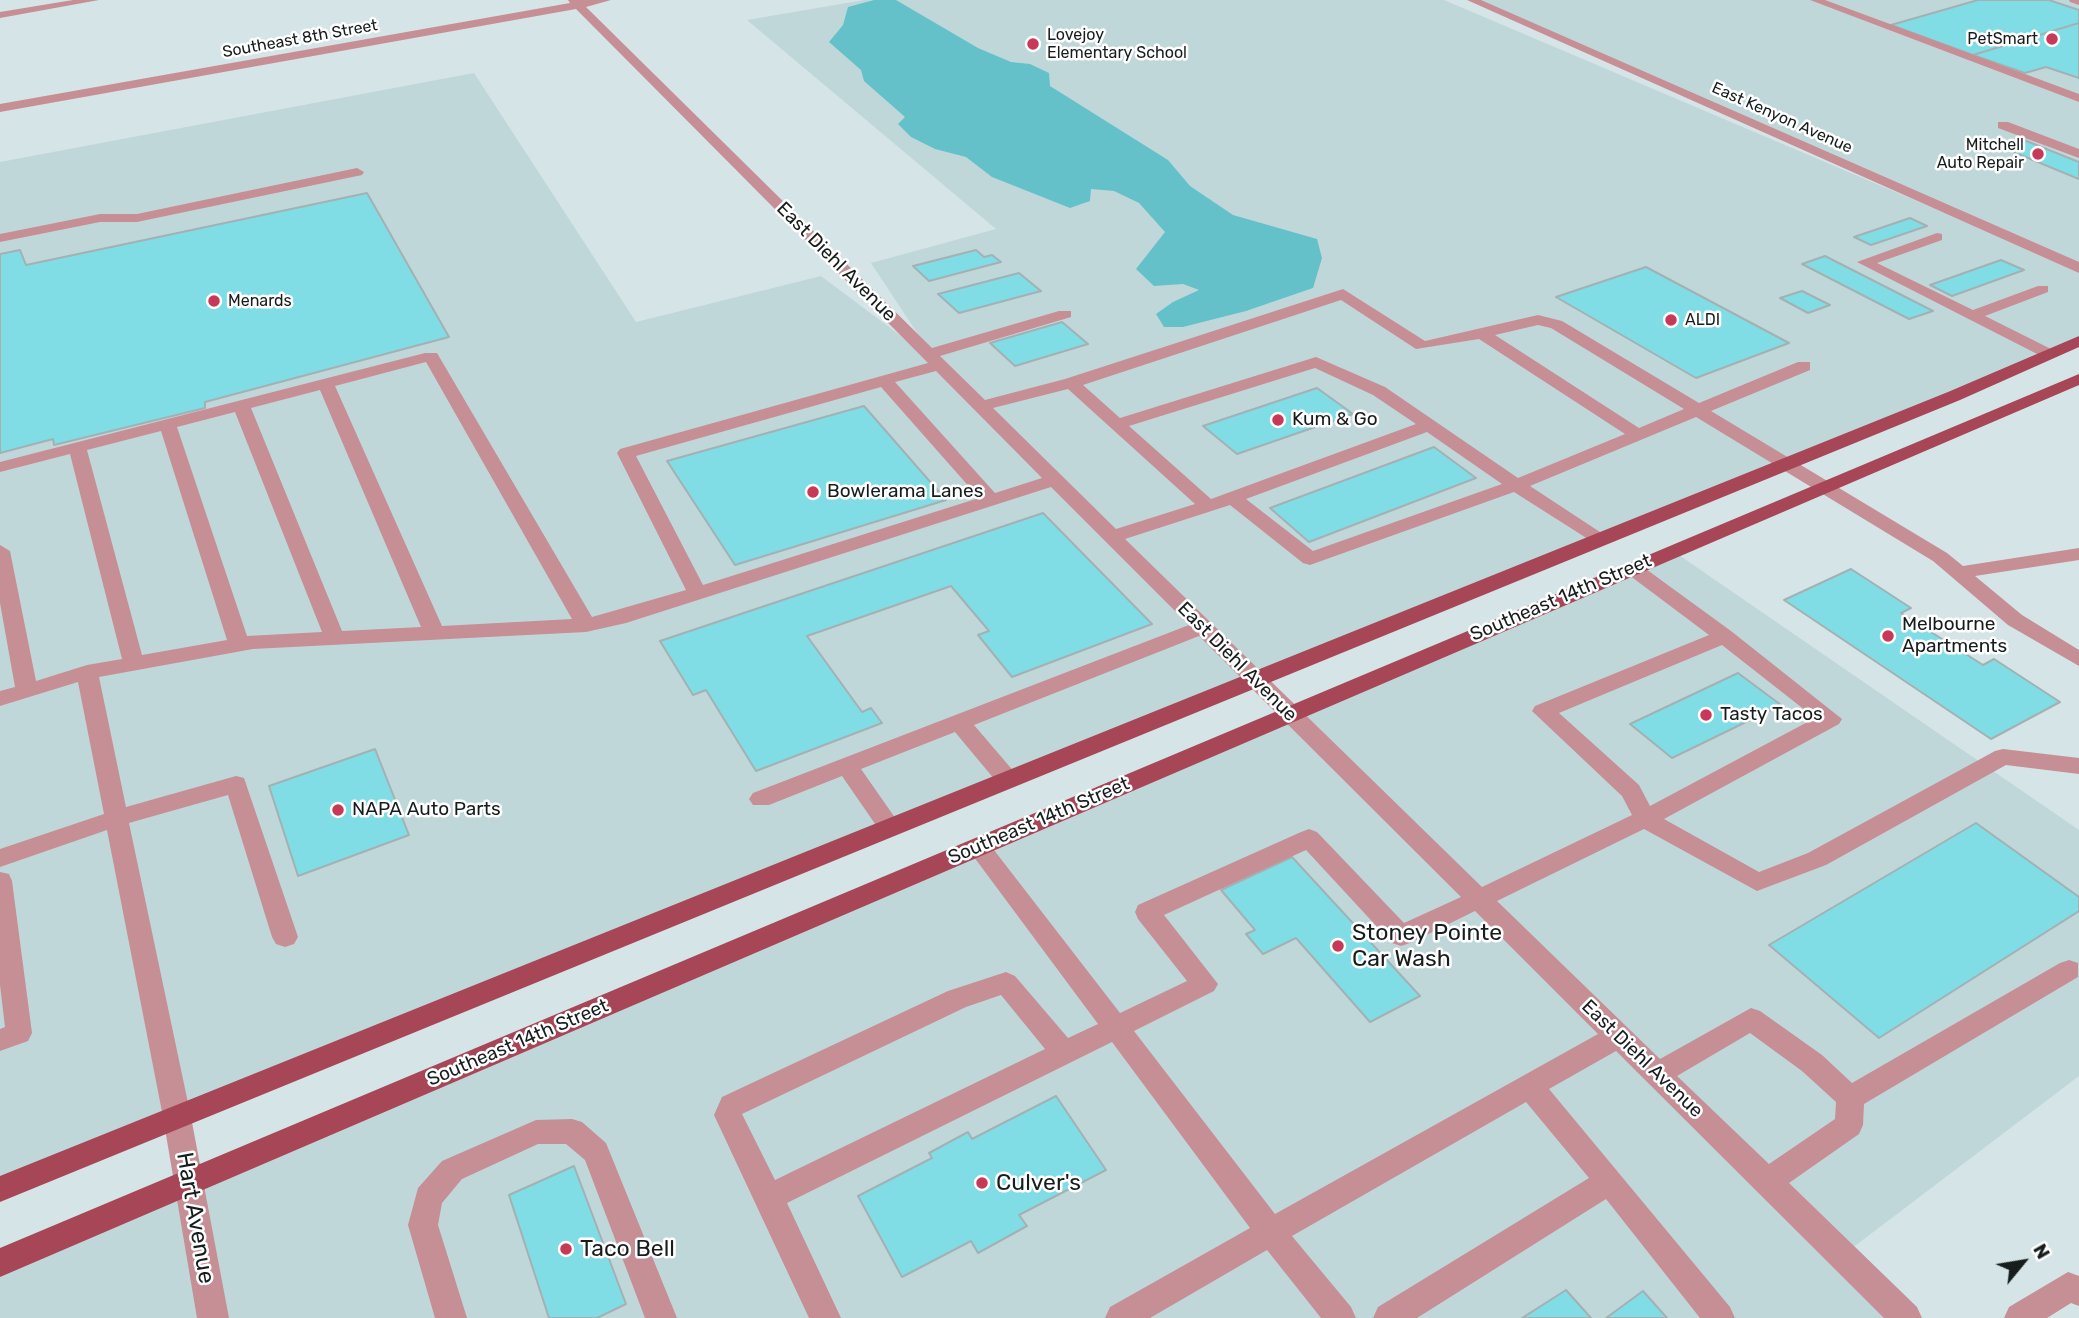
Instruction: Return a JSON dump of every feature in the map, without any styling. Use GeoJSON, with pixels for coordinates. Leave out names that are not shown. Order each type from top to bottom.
{"type":"FeatureCollection","features":[{"type":"Feature","properties":{"kind":"main road","name":"Southeast 14th Street"},"geometry":{"type":"LineString","coordinates":[[0,1189],[1789,463],[2079,341]]}},
{"type":"Feature","properties":{"kind":"main road","name":"Southeast 14th Street"},"geometry":{"type":"LineString","coordinates":[[0,1263],[2079,379]]}},
{"type":"Feature","properties":{"kind":"street"},"geometry":{"type":"LineString","coordinates":[[0,15],[94,0]]}},
{"type":"Feature","properties":{"kind":"street","name":"Southeast 8th Street"},"geometry":{"type":"LineString","coordinates":[[0,108],[576,2],[606,0]]}},
{"type":"Feature","properties":{"kind":"street","name":"East Kenyon Avenue"},"geometry":{"type":"LineString","coordinates":[[1472,0],[2079,268]]}},
{"type":"Feature","properties":{"kind":"street"},"geometry":{"type":"LineString","coordinates":[[1815,0],[2079,98]]}},
{"type":"Feature","properties":{"kind":"street","name":"East Diehl Avenue"},"geometry":{"type":"LineString","coordinates":[[576,2],[1290,715],[1906,1318]]}},
{"type":"Feature","properties":{"kind":"street"},"geometry":{"type":"LineString","coordinates":[[2003,125],[2079,154]]}},
{"type":"Feature","properties":{"kind":"street"},"geometry":{"type":"LineString","coordinates":[[0,238],[100,218],[137,218],[357,172]]}},
{"type":"Feature","properties":{"kind":"street"},"geometry":{"type":"LineString","coordinates":[[1937,237],[1864,262],[2049,354]]}},
{"type":"Feature","properties":{"kind":"street"},"geometry":{"type":"LineString","coordinates":[[1971,316],[2043,289]]}},
{"type":"Feature","properties":{"kind":"street"},"geometry":{"type":"LineString","coordinates":[[981,406],[1071,383],[1343,294],[1422,346],[1482,334],[1520,322],[1538,320],[1556,324],[1940,557],[2015,620],[2079,659]]}},
{"type":"Feature","properties":{"kind":"street"},"geometry":{"type":"LineString","coordinates":[[697,593],[626,453],[884,380],[934,359],[1065,314]]}},
{"type":"Feature","properties":{"kind":"street"},"geometry":{"type":"LineString","coordinates":[[1482,334],[1640,436]]}},
{"type":"Feature","properties":{"kind":"street"},"geometry":{"type":"LineString","coordinates":[[0,467],[431,356],[586,625]]}},
{"type":"Feature","properties":{"kind":"street"},"geometry":{"type":"LineString","coordinates":[[1117,425],[1316,362],[1379,391],[1599,540]]}},
{"type":"Feature","properties":{"kind":"street"},"geometry":{"type":"LineString","coordinates":[[1233,498],[1310,559],[1516,485],[1702,411],[1804,366]]}},
{"type":"Feature","properties":{"kind":"street"},"geometry":{"type":"LineString","coordinates":[[884,380],[991,500]]}},
{"type":"Feature","properties":{"kind":"street"},"geometry":{"type":"LineString","coordinates":[[325,383],[434,632]]}},
{"type":"Feature","properties":{"kind":"street"},"geometry":{"type":"LineString","coordinates":[[1071,383],[1208,506]]}},
{"type":"Feature","properties":{"kind":"street"},"geometry":{"type":"LineString","coordinates":[[241,405],[334,638]]}},
{"type":"Feature","properties":{"kind":"street"},"geometry":{"type":"LineString","coordinates":[[167,424],[239,644]]}},
{"type":"Feature","properties":{"kind":"street"},"geometry":{"type":"LineString","coordinates":[[1111,537],[1233,498],[1429,425]]}},
{"type":"Feature","properties":{"kind":"street"},"geometry":{"type":"LineString","coordinates":[[77,447],[133,663]]}},
{"type":"Feature","properties":{"kind":"street"},"geometry":{"type":"LineString","coordinates":[[0,699],[87,672],[239,644],[586,625],[619,618],[1055,480]]}},
{"type":"Feature","properties":{"kind":"street"},"geometry":{"type":"LineString","coordinates":[[0,551],[27,691]]}},
{"type":"Feature","properties":{"kind":"street"},"geometry":{"type":"LineString","coordinates":[[1959,573],[2079,554]]}},
{"type":"Feature","properties":{"kind":"street"},"geometry":{"type":"LineString","coordinates":[[769,1197],[1205,984],[1147,912],[1309,838],[1401,936],[1645,819],[1831,719],[1632,568]]}},
{"type":"Feature","properties":{"kind":"street"},"geometry":{"type":"LineString","coordinates":[[761,799],[1203,627]]}},
{"type":"Feature","properties":{"kind":"street"},"geometry":{"type":"LineString","coordinates":[[1724,636],[1543,711],[1631,791],[1645,819],[1758,882],[1817,859],[2003,757],[2079,765]]}},
{"type":"Feature","properties":{"kind":"street","name":"Hart Avenue"},"geometry":{"type":"LineString","coordinates":[[87,672],[177,1117],[213,1318]]}},
{"type":"Feature","properties":{"kind":"street"},"geometry":{"type":"LineString","coordinates":[[959,722],[1008,780]]}},
{"type":"Feature","properties":{"kind":"street"},"geometry":{"type":"LineString","coordinates":[[847,766],[890,828]]}},
{"type":"Feature","properties":{"kind":"street"},"geometry":{"type":"LineString","coordinates":[[0,858],[117,818],[236,784],[285,937]]}},
{"type":"Feature","properties":{"kind":"street"},"geometry":{"type":"LineString","coordinates":[[979,847],[1339,1318]]}},
{"type":"Feature","properties":{"kind":"street"},"geometry":{"type":"LineString","coordinates":[[0,881],[19,1033],[0,1040]]}},
{"type":"Feature","properties":{"kind":"street"},"geometry":{"type":"LineString","coordinates":[[1850,1098],[2069,970]]}},
{"type":"Feature","properties":{"kind":"street"},"geometry":{"type":"LineString","coordinates":[[825,1318],[728,1115],[732,1106],[957,999],[1006,983],[1064,1052]]}},
{"type":"Feature","properties":{"kind":"street"},"geometry":{"type":"LineString","coordinates":[[1657,1074],[1751,1019],[1812,1063],[1850,1098],[1849,1125],[1767,1182]]}},
{"type":"Feature","properties":{"kind":"street"},"geometry":{"type":"LineString","coordinates":[[1121,1318],[1618,1036]]}},
{"type":"Feature","properties":{"kind":"street"},"geometry":{"type":"LineString","coordinates":[[1530,1086],[1719,1318]]}},
{"type":"Feature","properties":{"kind":"street"},"geometry":{"type":"LineString","coordinates":[[451,1318],[424,1225],[428,1197],[452,1170],[536,1132],[572,1131],[596,1152],[661,1318]]}},
{"type":"Feature","properties":{"kind":"street"},"geometry":{"type":"LineString","coordinates":[[1389,1318],[1609,1181]]}},
{"type":"Feature","properties":{"kind":"street"},"geometry":{"type":"LineString","coordinates":[[2020,1318],[2068,1287],[2079,1291]]}},
{"type":"Feature","properties":{"kind":"shaded area"},"geometry":{"type":"Polygon","coordinates":[[[864,0],[1444,0],[2079,270],[2079,341],[0,1189],[0,162],[474,73],[636,322],[821,276],[937,363],[871,263],[996,229],[747,20],[864,0]]]}},
{"type":"Feature","properties":{"kind":"shaded area"},"geometry":{"type":"Polygon","coordinates":[[[874,0],[896,0],[978,48],[1011,62],[1030,64],[1049,73],[1050,86],[1168,160],[1190,186],[1233,215],[1317,239],[1322,258],[1313,288],[1246,311],[1183,327],[1164,327],[1156,314],[1173,302],[1199,290],[1183,284],[1154,286],[1136,269],[1165,232],[1139,203],[1114,191],[1091,189],[1090,201],[1070,208],[992,177],[966,157],[935,149],[911,137],[898,124],[905,117],[864,81],[861,70],[829,42],[843,25],[848,7],[874,0]]]}},
{"type":"Feature","properties":{"kind":"shaded area"},"geometry":{"type":"Polygon","coordinates":[[[1472,0],[2079,0],[2079,268],[1472,0]]]}},
{"type":"Feature","properties":{"kind":"shaded area"},"geometry":{"type":"Polygon","coordinates":[[[1673,551],[2079,830],[2079,1076],[1843,1255],[1906,1318],[0,1318],[0,1263],[1673,551]]]}},
{"type":"Feature","properties":{"kind":"building"},"geometry":{"type":"Polygon","coordinates":[[[1978,0],[2049,0],[2079,10],[2079,23],[1973,55],[1891,25],[1978,0]]]}},
{"type":"Feature","properties":{"kind":"building","name":"PetSmart"},"geometry":{"type":"Polygon","coordinates":[[[2079,23],[2079,78],[2046,67],[2025,73],[1973,55],[2079,23]]]}},
{"type":"Feature","properties":{"kind":"building","name":"Mitchell Auto Repair"},"geometry":{"type":"Polygon","coordinates":[[[2019,138],[2079,162],[2079,179],[1999,146],[2019,138]]]}},
{"type":"Feature","properties":{"kind":"building","name":"Menards"},"geometry":{"type":"Polygon","coordinates":[[[367,193],[449,337],[205,402],[205,408],[54,445],[53,439],[0,453],[0,254],[20,250],[26,265],[367,193]]]}},
{"type":"Feature","properties":{"kind":"building"},"geometry":{"type":"Polygon","coordinates":[[[1910,218],[1927,226],[1871,245],[1854,237],[1910,218]]]}},
{"type":"Feature","properties":{"kind":"building"},"geometry":{"type":"Polygon","coordinates":[[[976,250],[984,257],[992,255],[1001,262],[929,281],[913,266],[976,250]]]}},
{"type":"Feature","properties":{"kind":"building"},"geometry":{"type":"Polygon","coordinates":[[[1825,256],[1933,311],[1909,319],[1802,264],[1825,256]]]}},
{"type":"Feature","properties":{"kind":"building"},"geometry":{"type":"Polygon","coordinates":[[[2001,260],[2024,270],[1952,296],[1930,285],[2001,260]]]}},
{"type":"Feature","properties":{"kind":"building","name":"ALDI"},"geometry":{"type":"Polygon","coordinates":[[[1646,267],[1789,343],[1696,378],[1556,297],[1646,267]]]}},
{"type":"Feature","properties":{"kind":"building"},"geometry":{"type":"Polygon","coordinates":[[[1019,273],[1041,291],[959,313],[938,294],[1019,273]]]}},
{"type":"Feature","properties":{"kind":"building"},"geometry":{"type":"Polygon","coordinates":[[[1802,291],[1830,305],[1808,313],[1780,298],[1802,291]]]}},
{"type":"Feature","properties":{"kind":"building"},"geometry":{"type":"Polygon","coordinates":[[[1062,322],[1088,344],[1015,366],[990,343],[1062,322]]]}},
{"type":"Feature","properties":{"kind":"building","name":"Kum & Go"},"geometry":{"type":"Polygon","coordinates":[[[1317,388],[1353,414],[1237,454],[1203,426],[1317,388]]]}},
{"type":"Feature","properties":{"kind":"building","name":"Bowlerama Lanes"},"geometry":{"type":"Polygon","coordinates":[[[864,406],[946,500],[735,565],[667,461],[864,406]]]}},
{"type":"Feature","properties":{"kind":"building","name":"Kum & Go"},"geometry":{"type":"Polygon","coordinates":[[[1434,447],[1476,478],[1309,542],[1270,508],[1434,447]]]}},
{"type":"Feature","properties":{"kind":"building"},"geometry":{"type":"Polygon","coordinates":[[[1043,513],[1152,624],[1012,677],[978,635],[989,631],[951,586],[807,636],[862,712],[871,708],[882,723],[756,771],[706,690],[693,695],[660,641],[1043,513]]]}},
{"type":"Feature","properties":{"kind":"building","name":"Melbourne Apartments"},"geometry":{"type":"Polygon","coordinates":[[[1851,569],[1911,608],[1901,613],[1983,665],[1994,659],[2060,702],[1991,739],[1784,600],[1851,569]]]}},
{"type":"Feature","properties":{"kind":"building","name":"Tasty Tacos"},"geometry":{"type":"Polygon","coordinates":[[[1738,673],[1781,705],[1672,758],[1630,724],[1738,673]]]}},
{"type":"Feature","properties":{"kind":"building","name":"NAPA Auto Parts"},"geometry":{"type":"Polygon","coordinates":[[[375,749],[409,835],[298,876],[269,786],[375,749]]]}},
{"type":"Feature","properties":{"kind":"building"},"geometry":{"type":"Polygon","coordinates":[[[1976,823],[2079,897],[2079,911],[1879,1038],[1769,945],[1976,823]]]}},
{"type":"Feature","properties":{"kind":"building","name":"Stoney Pointe Car Wash"},"geometry":{"type":"Polygon","coordinates":[[[1292,857],[1420,996],[1370,1022],[1296,938],[1263,954],[1246,934],[1255,930],[1221,890],[1292,857]]]}},
{"type":"Feature","properties":{"kind":"building","name":"Culver's"},"geometry":{"type":"Polygon","coordinates":[[[1056,1096],[1106,1170],[1019,1215],[1027,1226],[978,1253],[971,1241],[902,1277],[858,1196],[932,1158],[929,1153],[968,1132],[972,1139],[1056,1096]]]}},
{"type":"Feature","properties":{"kind":"building","name":"Taco Bell"},"geometry":{"type":"Polygon","coordinates":[[[574,1166],[626,1304],[597,1318],[549,1318],[509,1195],[574,1166]]]}},
{"type":"Feature","properties":{"kind":"building"},"geometry":{"type":"Polygon","coordinates":[[[1566,1290],[1591,1318],[1522,1318],[1566,1290]]]}},
{"type":"Feature","properties":{"kind":"building"},"geometry":{"type":"Polygon","coordinates":[[[1643,1291],[1667,1318],[1606,1318],[1643,1291]]]}},
{"type":"Feature","properties":{"kind":"place","name":"PetSmart"},"geometry":{"type":"Point","coordinates":[2052,39]}},
{"type":"Feature","properties":{"kind":"place","name":"Lovejoy Elementary School"},"geometry":{"type":"Point","coordinates":[1033,44]}},
{"type":"Feature","properties":{"kind":"place","name":"Mitchell Auto Repair"},"geometry":{"type":"Point","coordinates":[2038,154]}},
{"type":"Feature","properties":{"kind":"place","name":"Menards"},"geometry":{"type":"Point","coordinates":[214,301]}},
{"type":"Feature","properties":{"kind":"place","name":"ALDI"},"geometry":{"type":"Point","coordinates":[1671,320]}},
{"type":"Feature","properties":{"kind":"place","name":"Kum & Go"},"geometry":{"type":"Point","coordinates":[1278,420]}},
{"type":"Feature","properties":{"kind":"place","name":"Bowlerama Lanes"},"geometry":{"type":"Point","coordinates":[813,492]}},
{"type":"Feature","properties":{"kind":"place","name":"Melbourne Apartments"},"geometry":{"type":"Point","coordinates":[1888,636]}},
{"type":"Feature","properties":{"kind":"place","name":"Tasty Tacos"},"geometry":{"type":"Point","coordinates":[1706,715]}},
{"type":"Feature","properties":{"kind":"place","name":"NAPA Auto Parts"},"geometry":{"type":"Point","coordinates":[338,810]}},
{"type":"Feature","properties":{"kind":"place","name":"Stoney Pointe Car Wash"},"geometry":{"type":"Point","coordinates":[1338,946]}},
{"type":"Feature","properties":{"kind":"place","name":"Culver's"},"geometry":{"type":"Point","coordinates":[982,1183]}},
{"type":"Feature","properties":{"kind":"place","name":"Taco Bell"},"geometry":{"type":"Point","coordinates":[566,1249]}}]}
